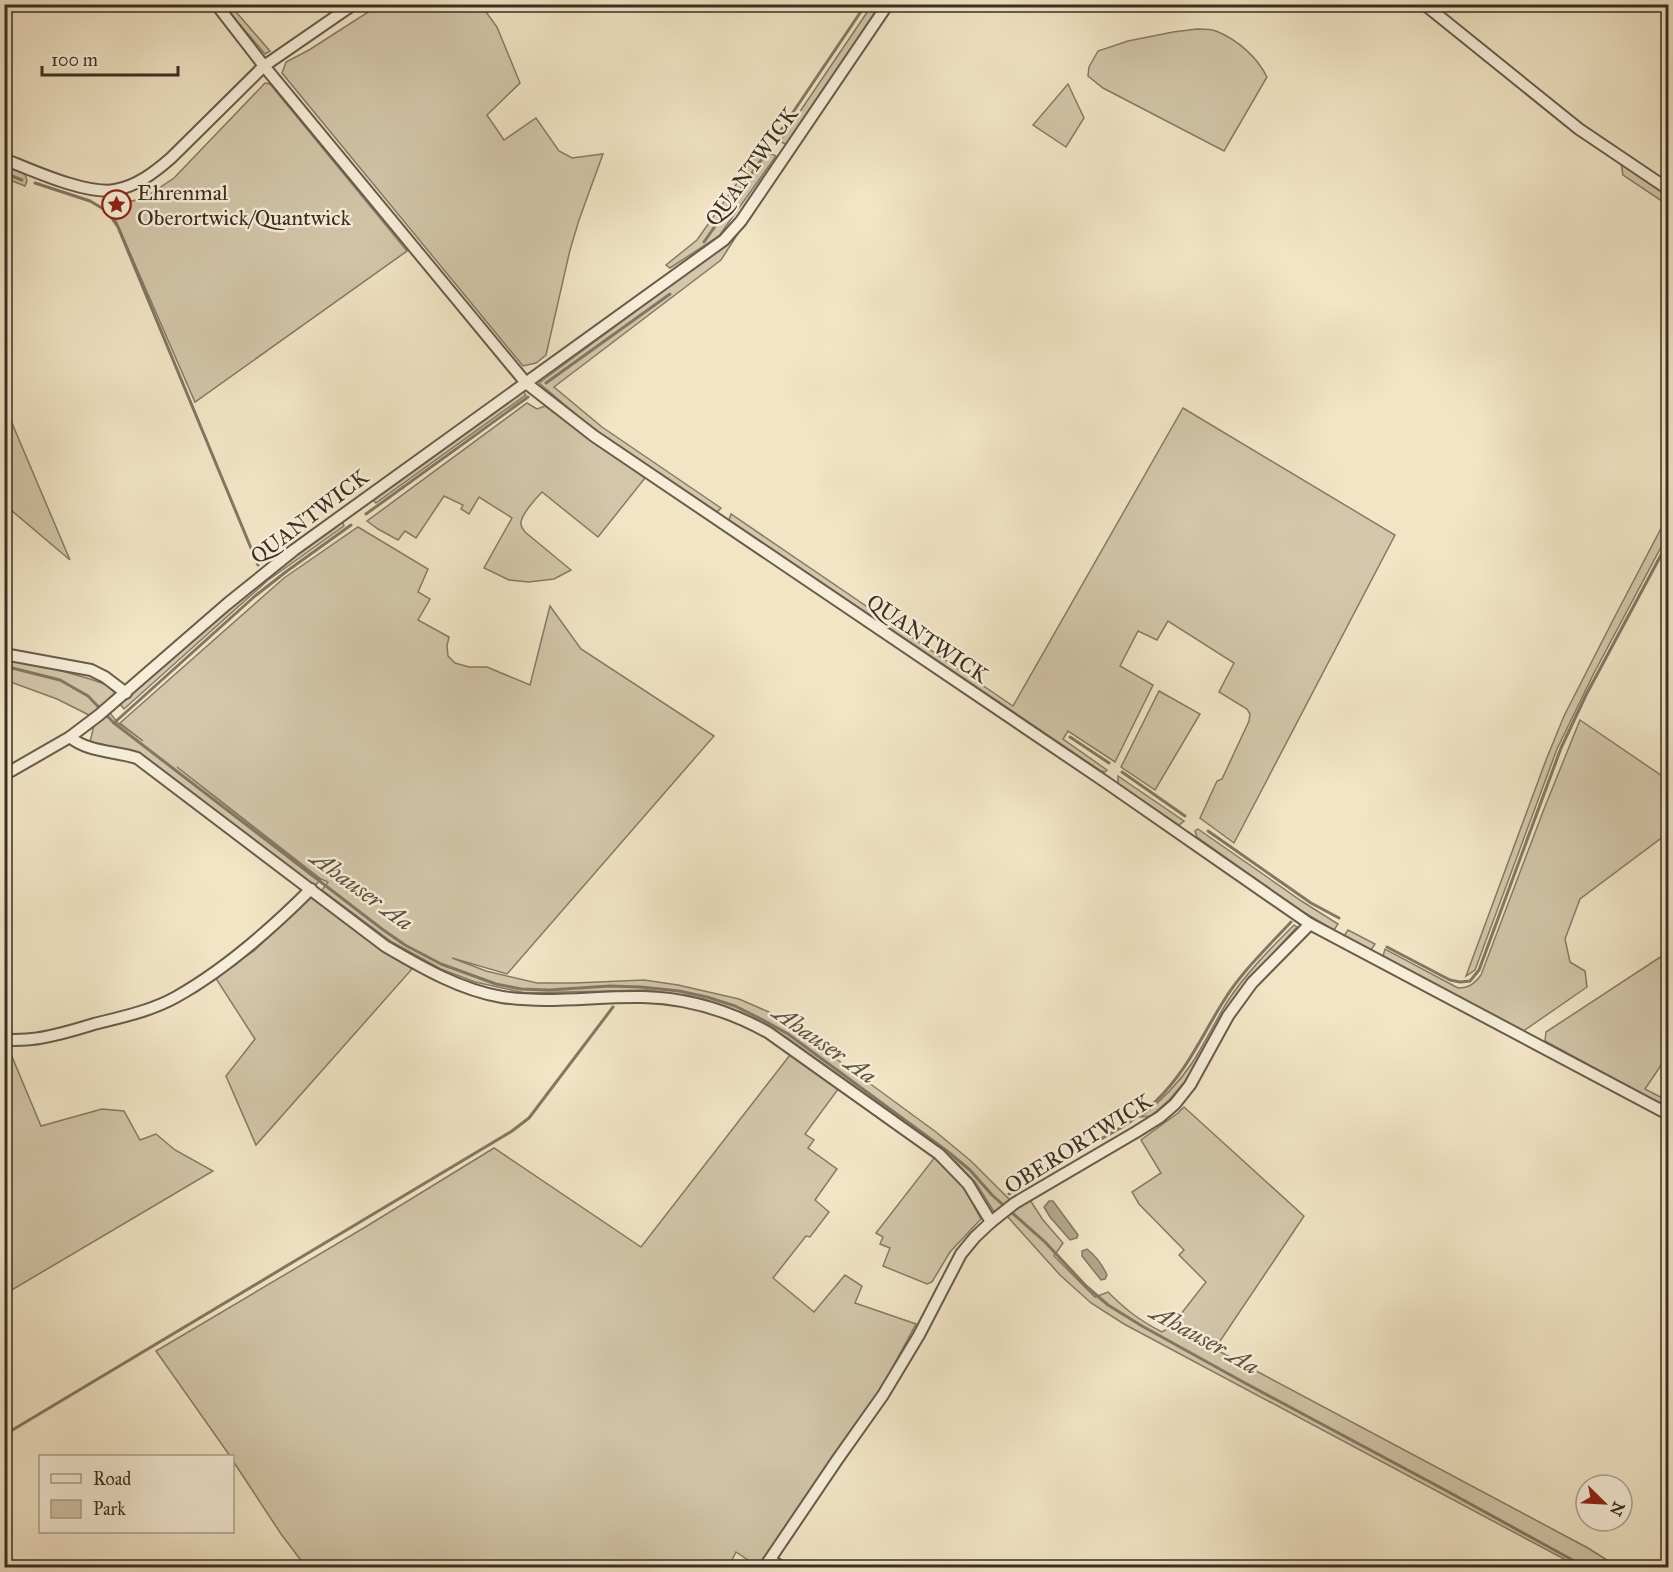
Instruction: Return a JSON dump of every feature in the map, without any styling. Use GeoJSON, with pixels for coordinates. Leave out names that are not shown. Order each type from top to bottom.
{"type":"FeatureCollection","features":[{"type":"Feature","properties":{"kind":"street","name":"QUANTWICK"},"geometry":{"type":"LineString","coordinates":[[216,4],[264,66],[526,383],[561,412],[602,441],[1107,783],[1310,924]]}},
{"type":"Feature","properties":{"kind":"street"},"geometry":{"type":"LineString","coordinates":[[4,159],[48,176],[99,190],[114,190],[129,185],[155,172],[171,158],[264,66],[354,4]]}},
{"type":"Feature","properties":{"kind":"street","name":"QUANTWICK"},"geometry":{"type":"LineString","coordinates":[[4,775],[70,737],[126,693],[278,562],[724,240],[741,221],[888,4]]}},
{"type":"Feature","properties":{"kind":"street"},"geometry":{"type":"LineString","coordinates":[[1424,4],[1579,129],[1668,189]]}},
{"type":"Feature","properties":{"kind":"street"},"geometry":{"type":"LineString","coordinates":[[4,654],[91,670],[105,677],[126,693]]}},
{"type":"Feature","properties":{"kind":"street"},"geometry":{"type":"LineString","coordinates":[[70,737],[78,745],[137,758],[385,946],[454,982],[479,992],[522,999],[580,1000],[644,997],[671,999],[701,1004],[750,1022],[769,1033],[939,1154],[968,1184],[991,1222]]}},
{"type":"Feature","properties":{"kind":"street"},"geometry":{"type":"LineString","coordinates":[[4,1040],[32,1039],[72,1030],[136,1014],[174,998],[211,975],[250,946],[311,889]]}},
{"type":"Feature","properties":{"kind":"street"},"geometry":{"type":"LineString","coordinates":[[1310,924],[1668,1114]]}},
{"type":"Feature","properties":{"kind":"street","name":"OBERORTWICK"},"geometry":{"type":"LineString","coordinates":[[783,1568],[767,1564],[890,1386],[961,1254],[991,1222],[1015,1203],[1136,1132],[1160,1117],[1174,1104],[1190,1085],[1228,1016],[1252,983],[1310,924]]}},
{"type":"Feature","properties":{"kind":"green space"},"geometry":{"type":"Polygon","coordinates":[[[223,5],[230,5],[270,51],[265,54],[223,5]]]}},
{"type":"Feature","properties":{"kind":"green space"},"geometry":{"type":"Polygon","coordinates":[[[379,5],[481,5],[497,27],[520,83],[487,115],[504,140],[536,118],[559,151],[572,158],[603,154],[570,250],[546,355],[536,363],[523,366],[282,73],[286,62],[379,5]]]}},
{"type":"Feature","properties":{"kind":"green space"},"geometry":{"type":"Polygon","coordinates":[[[872,5],[883,5],[787,145],[780,141],[872,5]]]}},
{"type":"Feature","properties":{"kind":"green space"},"geometry":{"type":"Polygon","coordinates":[[[1197,29],[1214,30],[1232,39],[1252,56],[1267,77],[1224,151],[1103,88],[1088,76],[1089,67],[1098,51],[1128,41],[1197,29]]]}},
{"type":"Feature","properties":{"kind":"green space"},"geometry":{"type":"Polygon","coordinates":[[[265,83],[270,84],[407,251],[195,402],[113,214],[124,203],[144,198],[174,178],[265,83]]]}},
{"type":"Feature","properties":{"kind":"green space"},"geometry":{"type":"Polygon","coordinates":[[[1068,84],[1084,118],[1066,147],[1033,125],[1068,84]]]}},
{"type":"Feature","properties":{"kind":"green space"},"geometry":{"type":"Polygon","coordinates":[[[761,149],[776,156],[719,236],[670,268],[666,265],[697,240],[761,149]]]}},
{"type":"Feature","properties":{"kind":"green space"},"geometry":{"type":"Polygon","coordinates":[[[1621,163],[1668,194],[1668,205],[1623,175],[1621,163]]]}},
{"type":"Feature","properties":{"kind":"green space"},"geometry":{"type":"Polygon","coordinates":[[[4,166],[25,174],[27,181],[25,186],[5,178],[4,166]]]}},
{"type":"Feature","properties":{"kind":"green space"},"geometry":{"type":"Polygon","coordinates":[[[737,235],[721,260],[554,387],[602,427],[721,508],[717,512],[591,427],[539,383],[716,252],[737,235]]]}},
{"type":"Feature","properties":{"kind":"green space"},"geometry":{"type":"Polygon","coordinates":[[[523,391],[526,395],[376,503],[372,499],[523,391]]]}},
{"type":"Feature","properties":{"kind":"green space"},"geometry":{"type":"Polygon","coordinates":[[[527,403],[537,409],[545,406],[645,478],[598,537],[542,492],[533,502],[522,519],[522,527],[571,570],[554,579],[529,582],[509,580],[484,568],[512,518],[479,497],[469,514],[461,509],[463,505],[444,496],[416,538],[405,531],[398,540],[367,521],[527,403]]]}},
{"type":"Feature","properties":{"kind":"green space"},"geometry":{"type":"Polygon","coordinates":[[[1183,408],[1395,535],[1234,843],[1200,818],[1217,781],[1222,779],[1249,721],[1250,714],[1247,709],[1219,692],[1234,663],[1168,621],[1157,640],[1138,631],[1120,666],[1153,685],[1115,762],[1068,731],[1063,739],[1107,770],[1101,771],[729,520],[731,514],[1013,706],[1183,408]]]}},
{"type":"Feature","properties":{"kind":"green space"},"geometry":{"type":"Polygon","coordinates":[[[6,409],[70,560],[5,505],[4,410],[6,409]]]}},
{"type":"Feature","properties":{"kind":"green space"},"geometry":{"type":"Polygon","coordinates":[[[1668,515],[1668,534],[1594,673],[1557,749],[1475,970],[1466,976],[1564,716],[1668,515]]]}},
{"type":"Feature","properties":{"kind":"green space"},"geometry":{"type":"Polygon","coordinates":[[[342,520],[344,526],[267,581],[124,709],[120,704],[244,594],[342,520]]]}},
{"type":"Feature","properties":{"kind":"green space"},"geometry":{"type":"Polygon","coordinates":[[[358,527],[428,569],[418,592],[430,599],[418,620],[449,637],[448,656],[455,663],[469,667],[487,667],[530,685],[550,606],[581,649],[714,736],[507,974],[452,958],[486,971],[537,983],[644,980],[678,985],[739,999],[769,1012],[936,1132],[971,1161],[1012,1202],[996,1215],[976,1183],[956,1162],[786,1037],[740,1012],[704,999],[648,990],[525,993],[475,982],[441,969],[392,942],[322,890],[328,882],[321,879],[177,767],[320,880],[313,888],[126,751],[90,742],[94,725],[110,713],[118,723],[143,741],[120,723],[284,578],[358,527]]]}},
{"type":"Feature","properties":{"kind":"green space"},"geometry":{"type":"Polygon","coordinates":[[[4,659],[48,667],[90,679],[107,685],[118,696],[91,716],[57,699],[5,680],[4,659]]]}},
{"type":"Feature","properties":{"kind":"green space"},"geometry":{"type":"Polygon","coordinates":[[[1159,691],[1200,714],[1155,790],[1121,767],[1159,691]]]}},
{"type":"Feature","properties":{"kind":"green space"},"geometry":{"type":"Polygon","coordinates":[[[1580,720],[1668,780],[1668,833],[1580,899],[1565,939],[1570,962],[1585,971],[1587,987],[1522,1032],[1383,956],[1385,949],[1458,988],[1474,983],[1481,975],[1580,720]]]}},
{"type":"Feature","properties":{"kind":"green space"},"geometry":{"type":"Polygon","coordinates":[[[1118,776],[1184,821],[1179,825],[1118,784],[1118,776]]]}},
{"type":"Feature","properties":{"kind":"green space"},"geometry":{"type":"Polygon","coordinates":[[[1198,829],[1338,924],[1334,930],[1298,909],[1197,837],[1195,831],[1198,829]]]}},
{"type":"Feature","properties":{"kind":"green space"},"geometry":{"type":"Polygon","coordinates":[[[310,897],[412,969],[256,1145],[226,1076],[255,1039],[215,977],[254,951],[310,897]]]}},
{"type":"Feature","properties":{"kind":"green space"},"geometry":{"type":"Polygon","coordinates":[[[1294,925],[1297,927],[1251,977],[1232,1003],[1188,1078],[1151,1116],[1141,1117],[1181,1078],[1234,991],[1294,925]]]}},
{"type":"Feature","properties":{"kind":"green space"},"geometry":{"type":"Polygon","coordinates":[[[1348,930],[1375,944],[1371,950],[1344,936],[1348,930]]]}},
{"type":"Feature","properties":{"kind":"green space"},"geometry":{"type":"Polygon","coordinates":[[[1668,952],[1668,1055],[1645,1089],[1668,1101],[1668,1108],[1545,1041],[1546,1032],[1668,952]]]}},
{"type":"Feature","properties":{"kind":"green space"},"geometry":{"type":"Polygon","coordinates":[[[8,1047],[41,1126],[102,1109],[124,1111],[140,1140],[156,1134],[175,1150],[213,1171],[5,1294],[4,1049],[8,1047]]]}},
{"type":"Feature","properties":{"kind":"green space"},"geometry":{"type":"Polygon","coordinates":[[[790,1055],[839,1088],[805,1134],[814,1140],[808,1148],[837,1169],[815,1200],[829,1212],[810,1237],[806,1236],[773,1278],[814,1312],[845,1275],[862,1286],[855,1303],[916,1324],[877,1396],[761,1567],[736,1552],[730,1564],[736,1568],[306,1567],[281,1534],[234,1463],[234,1455],[229,1455],[156,1351],[494,1148],[641,1247],[790,1055]]]}},
{"type":"Feature","properties":{"kind":"green space"},"geometry":{"type":"Polygon","coordinates":[[[1184,1107],[1304,1216],[1216,1347],[1173,1324],[1206,1282],[1179,1255],[1184,1250],[1139,1204],[1132,1192],[1161,1173],[1141,1140],[1184,1107]]]}},
{"type":"Feature","properties":{"kind":"green space"},"geometry":{"type":"Polygon","coordinates":[[[935,1157],[964,1188],[981,1219],[950,1252],[932,1282],[927,1284],[883,1266],[890,1248],[880,1244],[883,1237],[876,1233],[935,1157]]]}},
{"type":"Feature","properties":{"kind":"green space"},"geometry":{"type":"Polygon","coordinates":[[[1030,1200],[1043,1220],[1063,1243],[1054,1256],[1095,1297],[1108,1292],[1133,1314],[1162,1332],[1172,1326],[1588,1548],[1618,1567],[1579,1567],[1124,1324],[1091,1303],[1060,1275],[1006,1215],[1030,1200]]]}},
{"type":"Feature","properties":{"kind":"shaded area"},"geometry":{"type":"Polygon","coordinates":[[[1049,1201],[1053,1201],[1078,1235],[1077,1238],[1070,1240],[1050,1217],[1044,1207],[1049,1201]]]}},
{"type":"Feature","properties":{"kind":"shaded area"},"geometry":{"type":"Polygon","coordinates":[[[1087,1249],[1103,1267],[1107,1275],[1105,1279],[1101,1280],[1082,1256],[1082,1251],[1087,1249]]]}},
{"type":"Feature","properties":{"kind":"waterway"},"geometry":{"type":"LineString","coordinates":[[775,139],[866,4]]}},
{"type":"Feature","properties":{"kind":"waterway"},"geometry":{"type":"LineString","coordinates":[[704,242],[766,153]]}},
{"type":"Feature","properties":{"kind":"waterway"},"geometry":{"type":"LineString","coordinates":[[4,173],[22,180]]}},
{"type":"Feature","properties":{"kind":"waterway"},"geometry":{"type":"LineString","coordinates":[[35,183],[90,201],[107,211],[118,227],[258,565]]}},
{"type":"Feature","properties":{"kind":"waterway"},"geometry":{"type":"LineString","coordinates":[[546,383],[670,294]]}},
{"type":"Feature","properties":{"kind":"waterway"},"geometry":{"type":"LineString","coordinates":[[366,514],[528,397]]}},
{"type":"Feature","properties":{"kind":"waterway"},"geometry":{"type":"LineString","coordinates":[[114,723],[255,596],[351,525]]}},
{"type":"Feature","properties":{"kind":"waterway"},"geometry":{"type":"LineString","coordinates":[[1387,947],[1450,980],[1470,981],[1479,970],[1561,748],[1586,695],[1668,542]]}},
{"type":"Feature","properties":{"kind":"waterway","name":"Ahauser Aa"},"geometry":{"type":"LineString","coordinates":[[4,666],[60,680],[88,696],[114,723],[382,929],[405,945],[441,964],[496,984],[521,989],[549,990],[610,986],[679,991],[735,1006],[788,1034],[970,1170],[992,1195],[1045,1242],[1086,1286],[1108,1305],[1245,1383],[1587,1568]]}},
{"type":"Feature","properties":{"kind":"waterway"},"geometry":{"type":"LineString","coordinates":[[1070,737],[1109,763]]}},
{"type":"Feature","properties":{"kind":"waterway"},"geometry":{"type":"LineString","coordinates":[[1122,772],[1185,816]]}},
{"type":"Feature","properties":{"kind":"waterway"},"geometry":{"type":"LineString","coordinates":[[1208,831],[1311,903],[1339,918]]}},
{"type":"Feature","properties":{"kind":"waterway"},"geometry":{"type":"LineString","coordinates":[[1009,1194],[1047,1168],[1118,1130],[1156,1101],[1185,1066],[1238,980],[1291,922]]}},
{"type":"Feature","properties":{"kind":"waterway"},"geometry":{"type":"LineString","coordinates":[[4,1435],[512,1131],[529,1118],[613,1007]]}},
{"type":"Feature","properties":{"kind":"place","name":"Ehrenmal Oberortwick/Quantwick"},"geometry":{"type":"Point","coordinates":[116,205]}}]}
